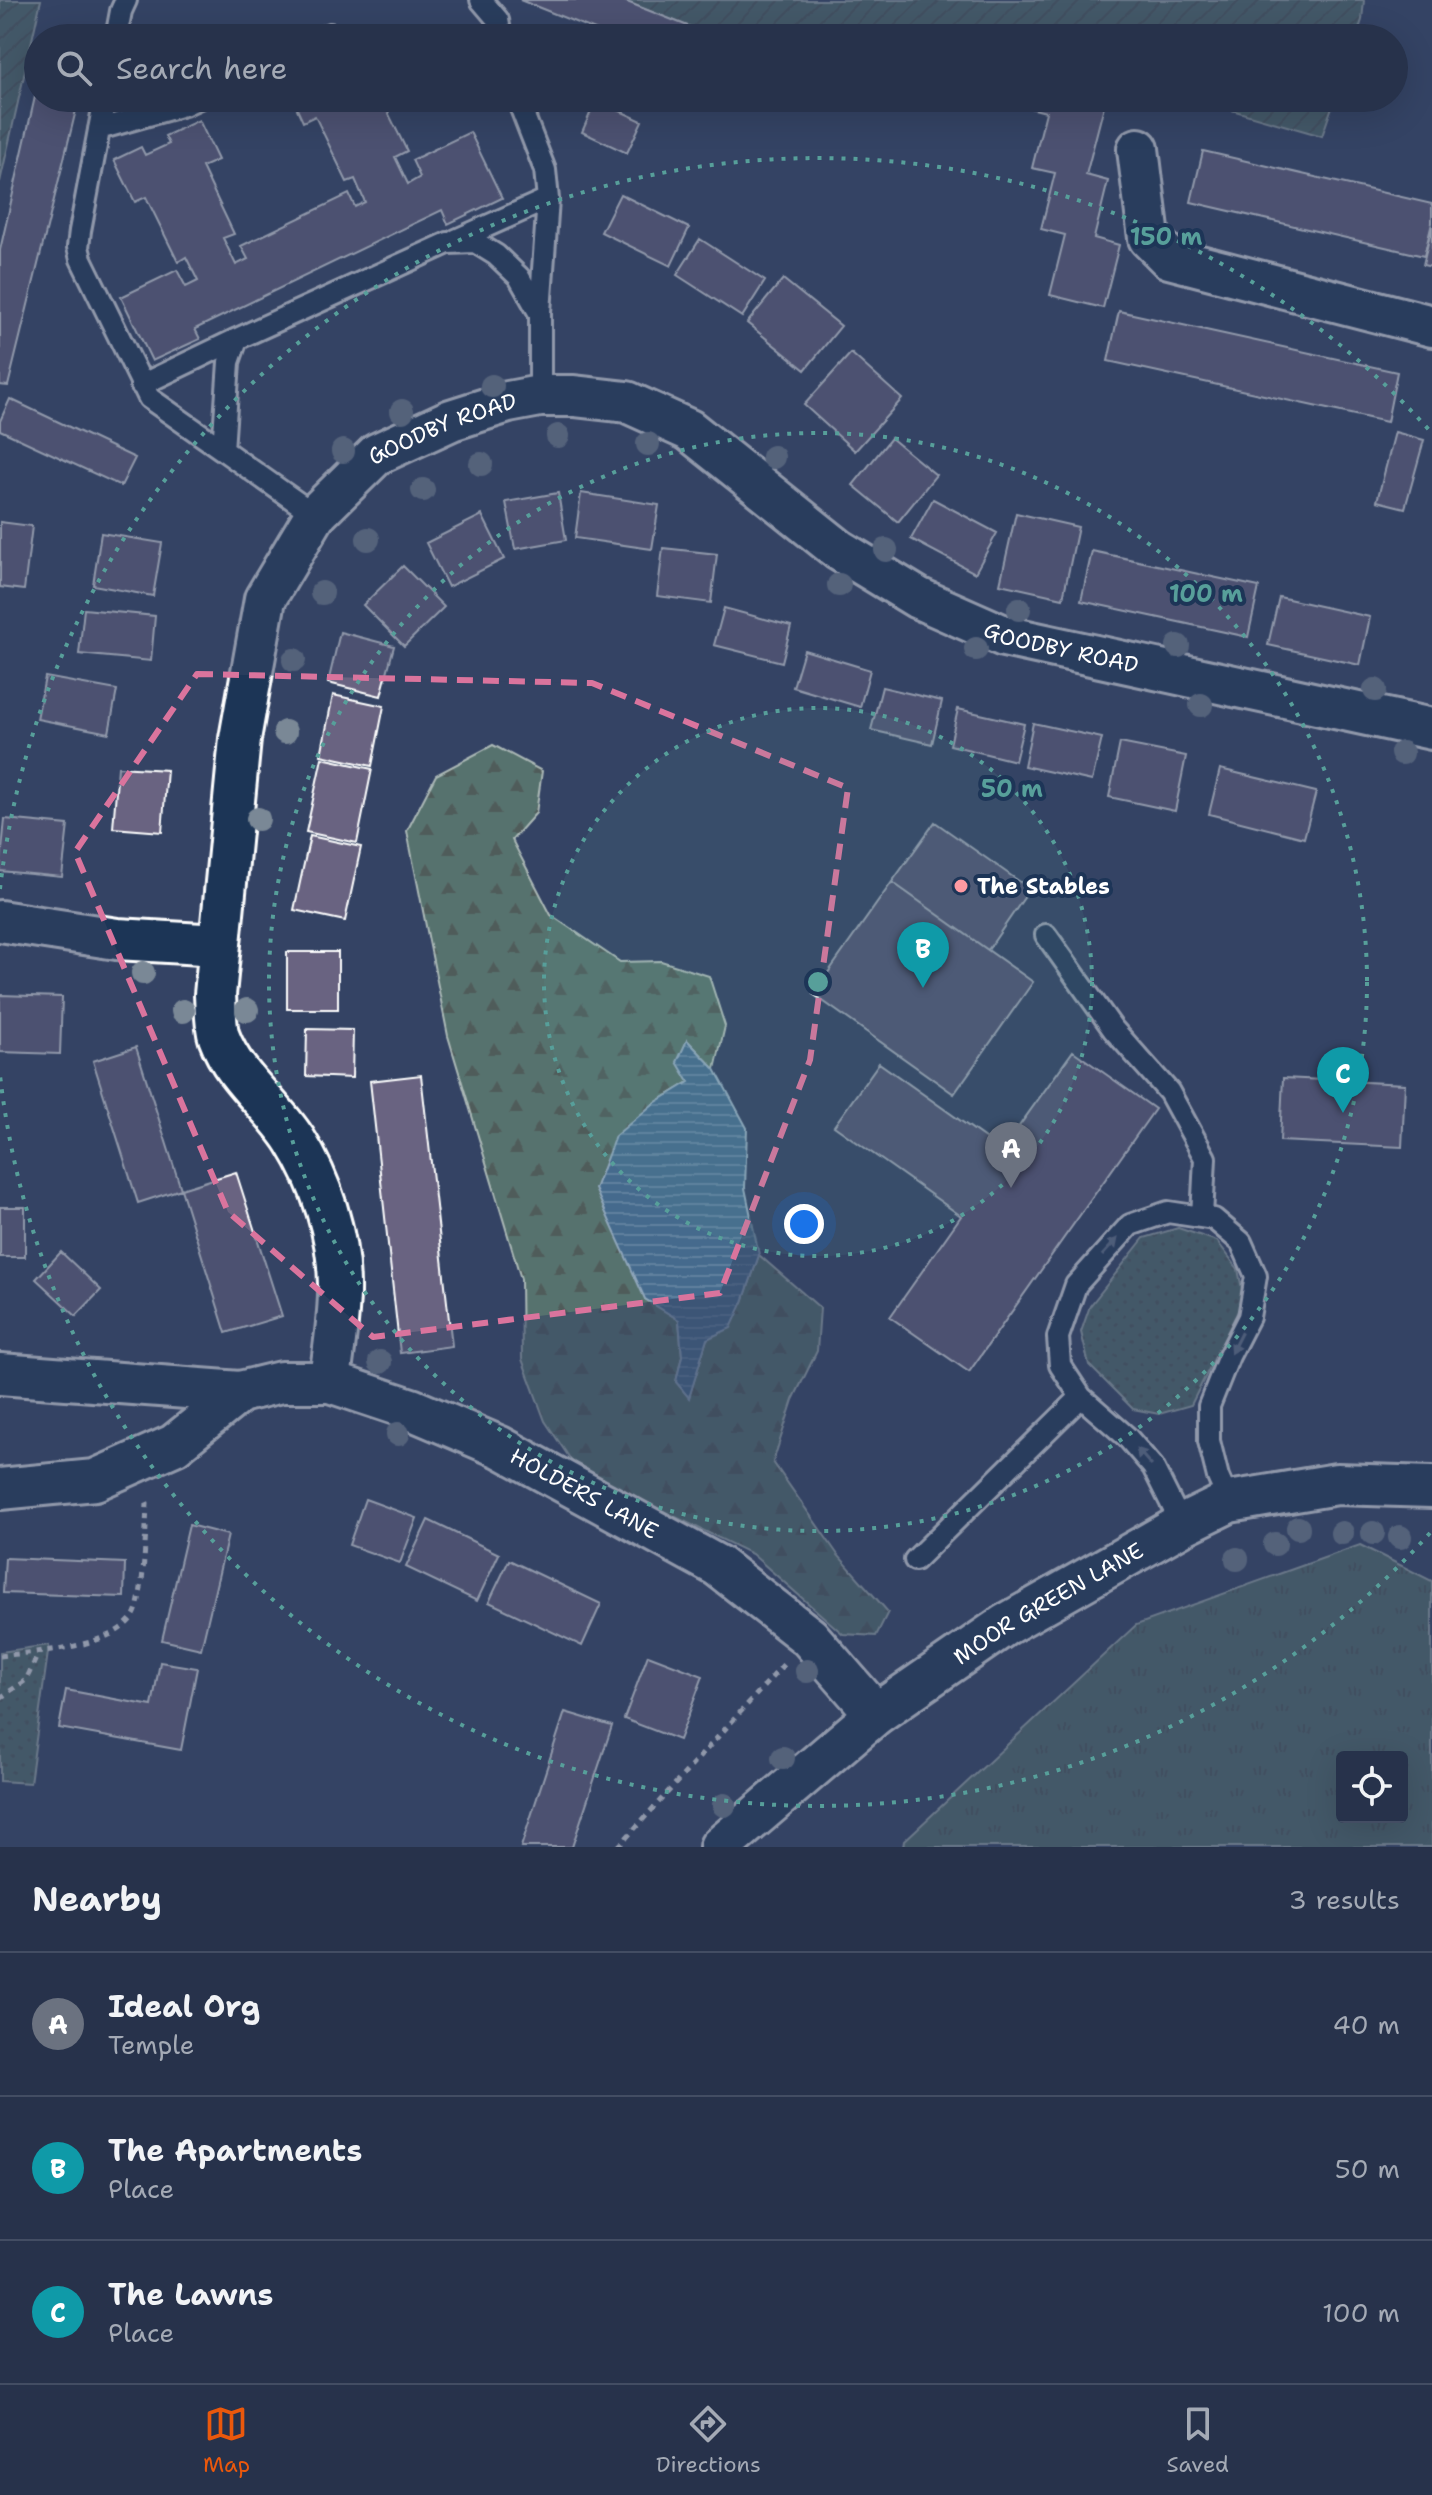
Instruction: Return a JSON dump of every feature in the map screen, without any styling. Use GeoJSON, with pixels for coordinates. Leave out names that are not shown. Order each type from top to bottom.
{"type":"FeatureCollection","features":[{"type":"Feature","properties":{"kind":"street"},"geometry":{"type":"LineString","coordinates":[[1138,149],[1149,238],[1169,258],[1432,326]]}},
{"type":"Feature","properties":{"kind":"street","name":"GOODBY ROAD"},"geometry":{"type":"LineString","coordinates":[[330,1382],[339,1285],[333,1228],[318,1184],[295,1140],[265,1101],[237,1072],[219,1036],[215,995],[240,739],[265,599],[315,515],[377,454],[451,420],[508,402],[540,396],[574,396],[627,402],[689,430],[839,550],[918,598],[1004,636],[1432,729]]}},
{"type":"Feature","properties":{"kind":"street"},"geometry":{"type":"LineString","coordinates":[[0,921],[117,939],[219,945]]}},
{"type":"Feature","properties":{"kind":"street","name":"HOLDERS LANE"},"geometry":{"type":"LineString","coordinates":[[0,1374],[240,1392],[281,1382],[330,1382],[411,1409],[500,1447],[718,1566],[809,1637],[876,1714]]}},
{"type":"Feature","properties":{"kind":"street","name":"HOLDERS LANE"},"geometry":{"type":"LineString","coordinates":[[0,1489],[95,1480],[174,1445],[240,1392]]}},
{"type":"Feature","properties":{"kind":"street","name":"MOOR GREEN LANE"},"geometry":{"type":"LineString","coordinates":[[720,1847],[876,1714],[1005,1625],[1182,1525],[1229,1502],[1337,1484],[1432,1487]]}},
{"type":"Feature","properties":{"kind":"lane"},"geometry":{"type":"LineString","coordinates":[[119,24],[126,0]]}},
{"type":"Feature","properties":{"kind":"lane"},"geometry":{"type":"LineString","coordinates":[[481,0],[499,24]]}},
{"type":"Feature","properties":{"kind":"lane"},"geometry":{"type":"LineString","coordinates":[[102,112],[78,247],[141,385],[149,398],[315,515]]}},
{"type":"Feature","properties":{"kind":"lane"},"geometry":{"type":"LineString","coordinates":[[99,129],[159,112]]}},
{"type":"Feature","properties":{"kind":"lane"},"geometry":{"type":"LineString","coordinates":[[522,112],[545,170],[548,199],[540,314],[540,396]]}},
{"type":"Feature","properties":{"kind":"lane"},"geometry":{"type":"LineString","coordinates":[[141,385],[548,199]]}},
{"type":"Feature","properties":{"kind":"lane"},"geometry":{"type":"LineString","coordinates":[[448,243],[475,242],[496,255],[519,277],[540,314]]}},
{"type":"Feature","properties":{"kind":"lane"},"geometry":{"type":"LineString","coordinates":[[223,450],[229,362],[237,339]]}},
{"type":"Feature","properties":{"kind":"lane"},"geometry":{"type":"LineString","coordinates":[[1046,935],[1113,1029],[1169,1092],[1205,1158],[1202,1217]]}},
{"type":"Feature","properties":{"kind":"lane"},"geometry":{"type":"LineString","coordinates":[[1182,1525],[1153,1467],[1127,1437],[1081,1397],[1060,1365],[1058,1337],[1076,1285],[1130,1225],[1168,1212],[1214,1219],[1241,1242],[1256,1276],[1249,1317],[1209,1406],[1209,1441],[1218,1477],[1229,1502]]}},
{"type":"Feature","properties":{"kind":"lane"},"geometry":{"type":"LineString","coordinates":[[915,1560],[1081,1397]]}},
{"type":"Feature","properties":{"kind":"path"},"geometry":{"type":"LineString","coordinates":[[0,1656],[71,1646],[114,1634],[135,1614],[141,1584],[147,1503],[132,1464]]}},
{"type":"Feature","properties":{"kind":"path"},"geometry":{"type":"LineString","coordinates":[[618,1847],[809,1637]]}},
{"type":"Feature","properties":{"kind":"path"},"geometry":{"type":"LineString","coordinates":[[0,1698],[26,1680],[40,1651]]}},
{"type":"Feature","properties":{"kind":"highlighted area"},"geometry":{"type":"Polygon","coordinates":[[[197,674],[592,683],[848,788],[810,1060],[720,1293],[373,1337],[228,1212],[75,852],[197,674]]]}},
{"type":"Feature","properties":{"kind":"green space"},"geometry":{"type":"Polygon","coordinates":[[[0,0],[41,0],[36,24],[24,24],[24,75],[0,182],[0,0]]]}},
{"type":"Feature","properties":{"kind":"green space"},"geometry":{"type":"Polygon","coordinates":[[[622,0],[1364,0],[1361,24],[683,24],[622,0]]]}},
{"type":"Feature","properties":{"kind":"green space"},"geometry":{"type":"Polygon","coordinates":[[[1239,112],[1330,112],[1322,136],[1239,112]]]}},
{"type":"Feature","properties":{"kind":"green space"},"geometry":{"type":"Polygon","coordinates":[[[493,745],[542,771],[536,813],[512,840],[551,915],[620,962],[661,961],[709,976],[725,1026],[715,1069],[688,1041],[689,1082],[653,1104],[645,1299],[679,1320],[682,1356],[676,1382],[689,1397],[707,1339],[743,1302],[759,1255],[820,1308],[817,1351],[793,1400],[773,1462],[838,1555],[888,1612],[876,1636],[843,1634],[752,1554],[577,1469],[545,1421],[522,1359],[521,1279],[448,1036],[407,831],[436,775],[493,745]]]}},
{"type":"Feature","properties":{"kind":"green space"},"geometry":{"type":"Polygon","coordinates":[[[1178,1228],[1217,1241],[1238,1269],[1244,1299],[1191,1405],[1159,1414],[1133,1409],[1089,1365],[1081,1332],[1090,1306],[1144,1238],[1178,1228]]]}},
{"type":"Feature","properties":{"kind":"green space"},"geometry":{"type":"Polygon","coordinates":[[[1360,1545],[1432,1581],[1432,1847],[903,1847],[904,1841],[1136,1625],[1360,1545]]]}},
{"type":"Feature","properties":{"kind":"green space"},"geometry":{"type":"Polygon","coordinates":[[[49,1645],[30,1783],[0,1781],[0,1652],[49,1645]]]}},
{"type":"Feature","properties":{"kind":"water"},"geometry":{"type":"Polygon","coordinates":[[[687,1040],[715,1069],[747,1128],[745,1188],[759,1255],[731,1328],[707,1339],[689,1398],[676,1382],[682,1356],[679,1320],[645,1299],[595,1189],[615,1136],[653,1104],[689,1082],[677,1062],[687,1040]]]}},
{"type":"Feature","properties":{"kind":"building"},"geometry":{"type":"Polygon","coordinates":[[[520,0],[622,0],[683,24],[580,24],[520,0]]]}},
{"type":"Feature","properties":{"kind":"building"},"geometry":{"type":"Polygon","coordinates":[[[32,112],[76,112],[8,386],[0,385],[0,250],[32,112]]]}},
{"type":"Feature","properties":{"kind":"building"},"geometry":{"type":"Polygon","coordinates":[[[298,112],[388,112],[407,151],[395,157],[408,184],[420,177],[412,160],[470,132],[502,198],[448,224],[442,210],[195,329],[200,339],[152,361],[121,297],[177,270],[186,287],[198,281],[186,257],[178,262],[146,197],[135,202],[114,160],[141,147],[145,155],[169,144],[165,136],[199,120],[218,160],[202,167],[234,234],[223,238],[236,265],[248,259],[241,246],[349,194],[355,207],[365,202],[355,179],[347,182],[315,116],[303,122],[298,112]]]}},
{"type":"Feature","properties":{"kind":"building"},"geometry":{"type":"Polygon","coordinates":[[[591,112],[622,112],[642,121],[627,153],[582,132],[591,112]]]}},
{"type":"Feature","properties":{"kind":"building"},"geometry":{"type":"Polygon","coordinates":[[[1046,112],[1102,112],[1086,175],[1108,181],[1094,238],[1119,245],[1103,308],[1050,295],[1065,235],[1041,229],[1055,173],[1032,168],[1046,112]]]}},
{"type":"Feature","properties":{"kind":"building"},"geometry":{"type":"Polygon","coordinates":[[[1203,151],[1432,204],[1432,223],[1424,256],[1191,202],[1203,151]]]}},
{"type":"Feature","properties":{"kind":"building"},"geometry":{"type":"Polygon","coordinates":[[[620,194],[689,228],[671,266],[601,232],[620,194]]]}},
{"type":"Feature","properties":{"kind":"building"},"geometry":{"type":"Polygon","coordinates":[[[1432,225],[1432,267],[1423,265],[1432,225]]]}},
{"type":"Feature","properties":{"kind":"building"},"geometry":{"type":"Polygon","coordinates":[[[700,239],[765,281],[742,317],[677,275],[700,239]]]}},
{"type":"Feature","properties":{"kind":"building"},"geometry":{"type":"Polygon","coordinates":[[[783,279],[841,326],[805,370],[747,323],[783,279]]]}},
{"type":"Feature","properties":{"kind":"building"},"geometry":{"type":"Polygon","coordinates":[[[1119,311],[1397,372],[1387,422],[1108,361],[1119,311]]]}},
{"type":"Feature","properties":{"kind":"building"},"geometry":{"type":"Polygon","coordinates":[[[851,353],[902,399],[855,451],[804,405],[851,353]]]}},
{"type":"Feature","properties":{"kind":"building"},"geometry":{"type":"Polygon","coordinates":[[[10,399],[135,458],[121,486],[0,430],[0,421],[10,399]]]}},
{"type":"Feature","properties":{"kind":"building"},"geometry":{"type":"Polygon","coordinates":[[[1395,432],[1424,440],[1405,508],[1377,501],[1395,432]]]}},
{"type":"Feature","properties":{"kind":"building"},"geometry":{"type":"Polygon","coordinates":[[[891,438],[936,475],[898,522],[853,485],[891,438]]]}},
{"type":"Feature","properties":{"kind":"building"},"geometry":{"type":"Polygon","coordinates":[[[558,493],[566,540],[515,549],[506,502],[558,493]]]}},
{"type":"Feature","properties":{"kind":"building"},"geometry":{"type":"Polygon","coordinates":[[[581,493],[659,505],[652,549],[575,538],[581,493]]]}},
{"type":"Feature","properties":{"kind":"building"},"geometry":{"type":"Polygon","coordinates":[[[933,499],[997,533],[975,573],[911,539],[933,499]]]}},
{"type":"Feature","properties":{"kind":"building"},"geometry":{"type":"Polygon","coordinates":[[[1016,513],[1078,527],[1063,598],[1000,584],[1016,513]]]}},
{"type":"Feature","properties":{"kind":"building"},"geometry":{"type":"Polygon","coordinates":[[[482,515],[504,559],[448,587],[426,543],[482,515]]]}},
{"type":"Feature","properties":{"kind":"building"},"geometry":{"type":"Polygon","coordinates":[[[0,522],[32,526],[24,590],[0,587],[0,522]]]}},
{"type":"Feature","properties":{"kind":"building"},"geometry":{"type":"Polygon","coordinates":[[[101,533],[162,543],[153,596],[93,585],[101,533]]]}},
{"type":"Feature","properties":{"kind":"building"},"geometry":{"type":"Polygon","coordinates":[[[663,548],[717,554],[711,603],[657,596],[663,548]]]}},
{"type":"Feature","properties":{"kind":"building"},"geometry":{"type":"Polygon","coordinates":[[[1092,551],[1259,587],[1248,637],[1081,601],[1092,551]]]}},
{"type":"Feature","properties":{"kind":"building"},"geometry":{"type":"Polygon","coordinates":[[[403,566],[444,607],[404,646],[363,605],[403,566]]]}},
{"type":"Feature","properties":{"kind":"building"},"geometry":{"type":"Polygon","coordinates":[[[1279,597],[1370,617],[1360,665],[1268,645],[1279,597]]]}},
{"type":"Feature","properties":{"kind":"building"},"geometry":{"type":"Polygon","coordinates":[[[724,608],[791,626],[782,662],[714,645],[724,608]]]}},
{"type":"Feature","properties":{"kind":"building"},"geometry":{"type":"Polygon","coordinates":[[[84,609],[155,616],[151,661],[79,654],[84,609]]]}},
{"type":"Feature","properties":{"kind":"building"},"geometry":{"type":"Polygon","coordinates":[[[340,632],[394,646],[381,696],[328,683],[340,632]]]}},
{"type":"Feature","properties":{"kind":"building"},"geometry":{"type":"Polygon","coordinates":[[[804,650],[870,670],[860,707],[793,687],[804,650]]]}},
{"type":"Feature","properties":{"kind":"building"},"geometry":{"type":"Polygon","coordinates":[[[45,677],[117,690],[109,733],[37,719],[45,677]]]}},
{"type":"Feature","properties":{"kind":"building"},"geometry":{"type":"Polygon","coordinates":[[[882,687],[942,701],[932,744],[871,730],[882,687]]]}},
{"type":"Feature","properties":{"kind":"building"},"geometry":{"type":"Polygon","coordinates":[[[333,695],[384,706],[372,766],[321,755],[333,695]]]}},
{"type":"Feature","properties":{"kind":"building"},"geometry":{"type":"Polygon","coordinates":[[[958,709],[1024,724],[1015,761],[950,745],[958,709]]]}},
{"type":"Feature","properties":{"kind":"building"},"geometry":{"type":"Polygon","coordinates":[[[1033,723],[1102,738],[1092,781],[1024,766],[1033,723]]]}},
{"type":"Feature","properties":{"kind":"building"},"geometry":{"type":"Polygon","coordinates":[[[1120,743],[1186,756],[1175,811],[1109,797],[1120,743]]]}},
{"type":"Feature","properties":{"kind":"building"},"geometry":{"type":"Polygon","coordinates":[[[322,758],[372,769],[357,843],[306,832],[322,758]]]}},
{"type":"Feature","properties":{"kind":"building"},"geometry":{"type":"Polygon","coordinates":[[[118,767],[167,770],[162,832],[113,828],[118,767]]]}},
{"type":"Feature","properties":{"kind":"building"},"geometry":{"type":"Polygon","coordinates":[[[1220,769],[1316,792],[1304,838],[1209,814],[1220,769]]]}},
{"type":"Feature","properties":{"kind":"building"},"geometry":{"type":"Polygon","coordinates":[[[5,819],[68,825],[62,877],[0,871],[5,819]]]}},
{"type":"Feature","properties":{"kind":"building","name":"The Stables"},"geometry":{"type":"Polygon","coordinates":[[[935,822],[1030,889],[988,950],[892,882],[935,822]]]}},
{"type":"Feature","properties":{"kind":"building"},"geometry":{"type":"Polygon","coordinates":[[[310,836],[361,847],[345,921],[294,910],[310,836]]]}},
{"type":"Feature","properties":{"kind":"building"},"geometry":{"type":"Polygon","coordinates":[[[892,882],[1033,982],[954,1094],[813,994],[892,882]]]}},
{"type":"Feature","properties":{"kind":"building"},"geometry":{"type":"Polygon","coordinates":[[[287,952],[338,952],[338,1009],[287,1009],[287,952]]]}},
{"type":"Feature","properties":{"kind":"building"},"geometry":{"type":"Polygon","coordinates":[[[0,995],[62,997],[60,1054],[0,1052],[0,995]]]}},
{"type":"Feature","properties":{"kind":"building"},"geometry":{"type":"Polygon","coordinates":[[[307,1029],[353,1030],[352,1078],[306,1076],[307,1029]]]}},
{"type":"Feature","properties":{"kind":"building"},"geometry":{"type":"Polygon","coordinates":[[[136,1047],[181,1189],[138,1203],[93,1061],[136,1047]]]}},
{"type":"Feature","properties":{"kind":"building"},"geometry":{"type":"Polygon","coordinates":[[[1073,1051],[1155,1109],[969,1372],[890,1317],[961,1216],[834,1126],[879,1063],[1002,1150],[1073,1051]]]}},
{"type":"Feature","properties":{"kind":"building"},"geometry":{"type":"Polygon","coordinates":[[[421,1075],[452,1346],[400,1353],[370,1081],[421,1075]]]}},
{"type":"Feature","properties":{"kind":"building"},"geometry":{"type":"Polygon","coordinates":[[[1283,1078],[1405,1084],[1402,1147],[1280,1141],[1283,1078]]]}},
{"type":"Feature","properties":{"kind":"building"},"geometry":{"type":"Polygon","coordinates":[[[236,1172],[282,1316],[226,1333],[181,1189],[236,1172]]]}},
{"type":"Feature","properties":{"kind":"building"},"geometry":{"type":"Polygon","coordinates":[[[0,1207],[25,1207],[25,1257],[0,1257],[0,1207]]]}},
{"type":"Feature","properties":{"kind":"building"},"geometry":{"type":"Polygon","coordinates":[[[61,1252],[101,1290],[76,1316],[36,1279],[61,1252]]]}},
{"type":"Feature","properties":{"kind":"building"},"geometry":{"type":"Polygon","coordinates":[[[365,1499],[417,1518],[400,1563],[349,1545],[365,1499]]]}},
{"type":"Feature","properties":{"kind":"building"},"geometry":{"type":"Polygon","coordinates":[[[428,1520],[499,1554],[477,1601],[406,1567],[428,1520]]]}},
{"type":"Feature","properties":{"kind":"building"},"geometry":{"type":"Polygon","coordinates":[[[189,1525],[228,1535],[201,1649],[162,1640],[189,1525]]]}},
{"type":"Feature","properties":{"kind":"building"},"geometry":{"type":"Polygon","coordinates":[[[5,1558],[125,1563],[124,1597],[3,1593],[5,1558]]]}},
{"type":"Feature","properties":{"kind":"building"},"geometry":{"type":"Polygon","coordinates":[[[509,1560],[601,1604],[582,1646],[489,1602],[509,1560]]]}},
{"type":"Feature","properties":{"kind":"building"},"geometry":{"type":"Polygon","coordinates":[[[648,1655],[703,1676],[679,1740],[624,1719],[648,1655]]]}},
{"type":"Feature","properties":{"kind":"building"},"geometry":{"type":"Polygon","coordinates":[[[160,1662],[197,1668],[181,1750],[59,1728],[66,1690],[152,1706],[160,1662]]]}},
{"type":"Feature","properties":{"kind":"building"},"geometry":{"type":"Polygon","coordinates":[[[565,1712],[612,1726],[572,1847],[521,1847],[565,1712]]]}},
{"type":"Feature","properties":{"kind":"place","name":"The Stables"},"geometry":{"type":"Point","coordinates":[961,886]}},
{"type":"Feature","properties":{"kind":"place","name":"The Apartments"},"geometry":{"type":"Point","coordinates":[923,988]}},
{"type":"Feature","properties":{"kind":"place","name":"The Lawns"},"geometry":{"type":"Point","coordinates":[1343,1113]}},
{"type":"Feature","properties":{"kind":"place","name":"Ideal Org"},"geometry":{"type":"Point","coordinates":[1011,1188]}}]}
